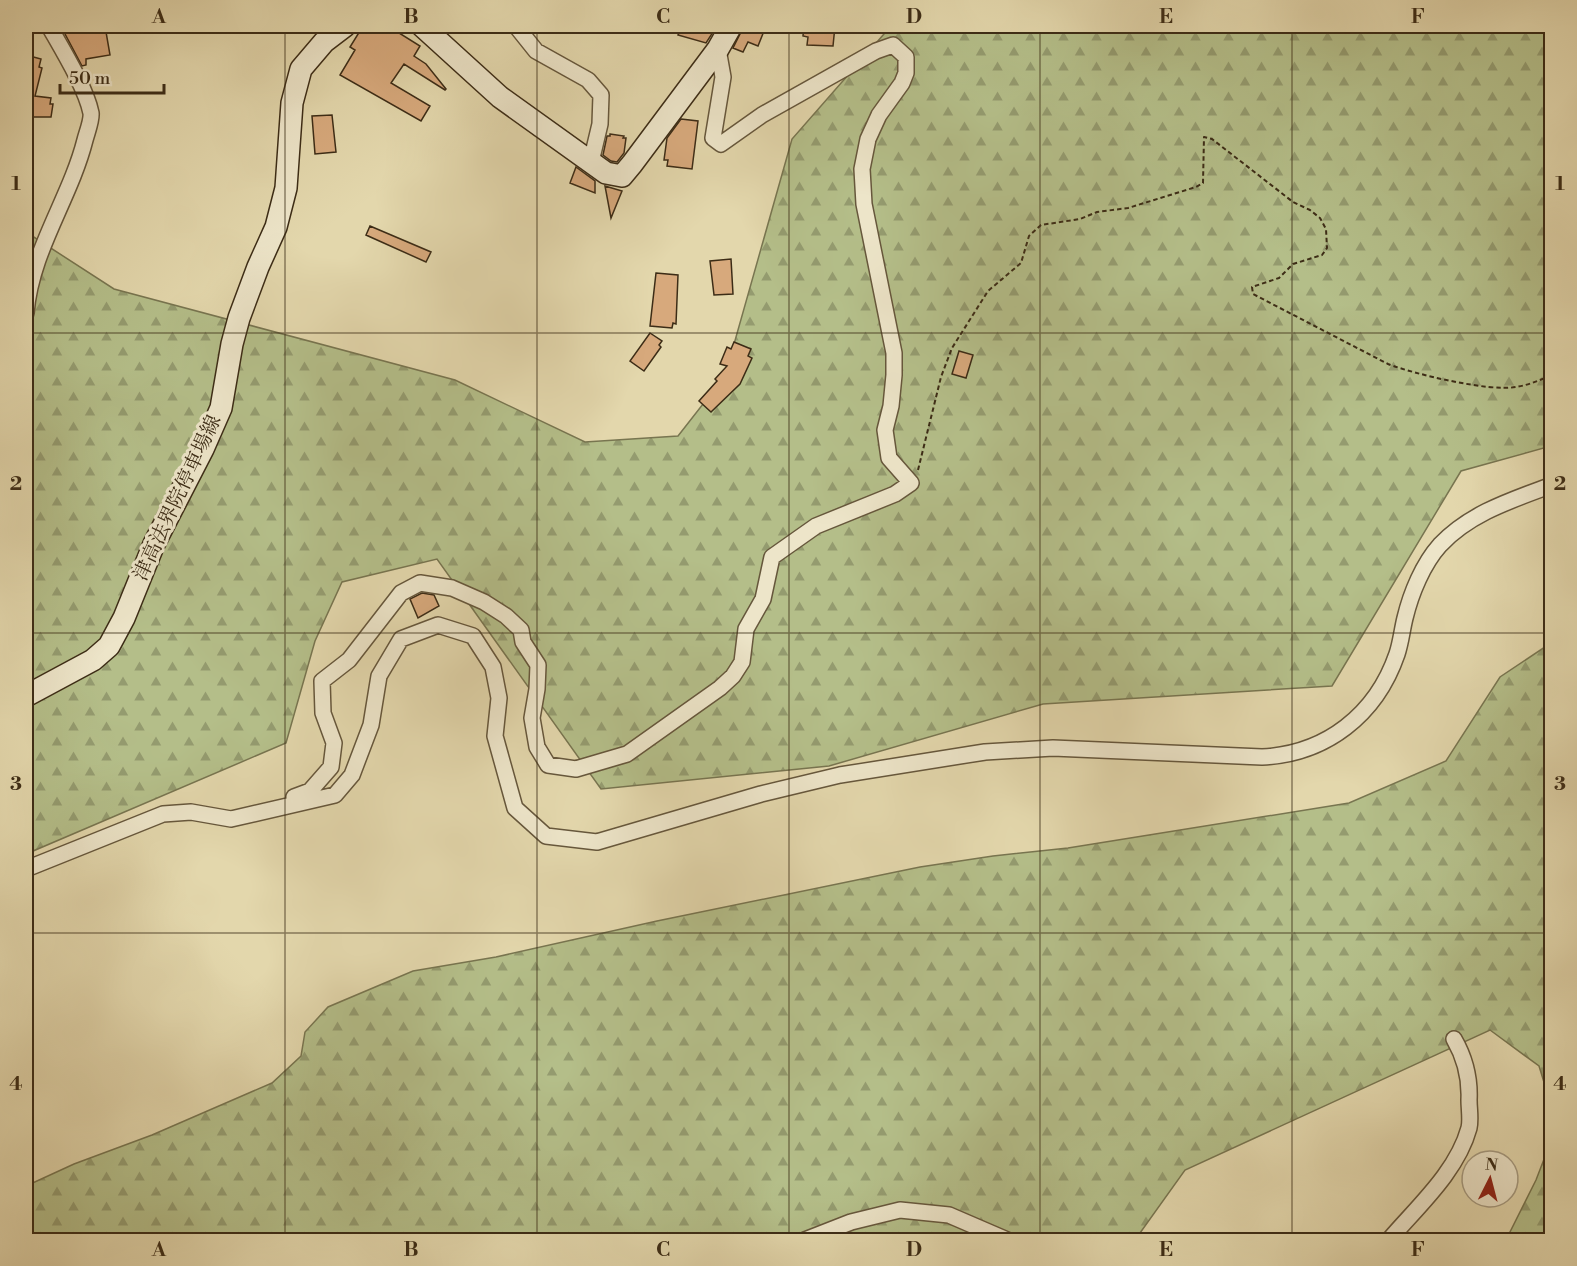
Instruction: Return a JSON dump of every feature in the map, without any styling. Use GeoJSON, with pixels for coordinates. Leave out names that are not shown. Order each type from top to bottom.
{"type":"FeatureCollection","features":[{"type":"Feature","properties":{"kind":"main road","name":"津高法界院停車場線"},"geometry":{"type":"LineString","coordinates":[[26,696],[93,660],[109,646],[124,618],[154,544],[203,449],[221,408],[239,318],[276,227],[286,189],[292,103],[301,69],[324,42],[345,26]]}},
{"type":"Feature","properties":{"kind":"main road"},"geometry":{"type":"LineString","coordinates":[[422,26],[500,97],[606,173],[622,176],[718,49],[731,26]]}},
{"type":"Feature","properties":{"kind":"street"},"geometry":{"type":"LineString","coordinates":[[26,313],[27,292],[33,271],[80,159],[91,114],[79,82],[49,26]]}},
{"type":"Feature","properties":{"kind":"street"},"geometry":{"type":"LineString","coordinates":[[516,26],[536,51],[588,80],[601,95],[600,124],[591,162]]}},
{"type":"Feature","properties":{"kind":"street"},"geometry":{"type":"LineString","coordinates":[[288,807],[293,797],[310,791],[331,767],[334,743],[323,713],[322,681],[349,660],[401,592],[420,583],[452,588],[484,602],[506,616],[521,630],[523,642],[538,665],[532,718],[537,747],[548,765],[576,769],[627,754],[720,688],[733,676],[742,662],[746,629],[763,599],[772,556],[816,526],[895,494],[911,483],[889,458],[885,430],[891,406],[894,352],[864,204],[862,169],[868,139],[879,115],[902,83],[906,73],[906,57],[893,45],[876,51],[762,115],[721,144],[713,138],[723,77],[718,49]]}},
{"type":"Feature","properties":{"kind":"street"},"geometry":{"type":"LineString","coordinates":[[26,869],[163,814],[191,812],[231,819],[335,795],[352,775],[370,725],[379,676],[401,639],[438,625],[473,636],[493,667],[498,698],[495,736],[515,808],[546,836],[597,843],[761,794],[840,775],[984,752],[1053,748],[1277,756],[1298,751],[1336,736],[1359,717],[1382,687],[1397,653],[1418,579],[1440,546],[1468,522],[1492,507],[1551,485]]}},
{"type":"Feature","properties":{"kind":"street"},"geometry":{"type":"LineString","coordinates":[[1389,1240],[1440,1181],[1457,1157],[1469,1127],[1470,1083],[1460,1050],[1454,1039]]}},
{"type":"Feature","properties":{"kind":"street"},"geometry":{"type":"LineString","coordinates":[[805,1240],[851,1222],[900,1210],[949,1215],[1007,1240]]}},
{"type":"Feature","properties":{"kind":"path"},"geometry":{"type":"LineString","coordinates":[[911,483],[920,465],[941,377],[952,348],[988,291],[1021,263],[1029,236],[1041,225],[1080,219],[1097,212],[1128,208],[1196,187],[1203,183],[1204,138],[1212,139],[1293,202],[1310,210],[1320,218],[1326,229],[1327,248],[1322,255],[1293,264],[1278,278],[1252,287],[1253,294],[1388,364],[1406,371],[1473,385],[1514,388],[1534,383],[1551,375]]}},
{"type":"Feature","properties":{"kind":"green space"},"geometry":{"type":"Polygon","coordinates":[[[891,26],[1551,26],[1551,446],[1461,471],[1332,686],[1043,704],[829,766],[601,789],[437,559],[342,582],[315,641],[286,743],[26,854],[26,232],[114,289],[455,380],[585,442],[678,436],[725,376],[792,139],[891,26]]]}},
{"type":"Feature","properties":{"kind":"green space"},"geometry":{"type":"Polygon","coordinates":[[[1551,643],[1551,1105],[1539,1066],[1490,1030],[1185,1170],[1135,1240],[26,1240],[26,1186],[272,1083],[301,1056],[305,1032],[328,1007],[413,971],[496,957],[920,867],[1068,848],[1349,803],[1446,761],[1500,677],[1551,643]]]}},
{"type":"Feature","properties":{"kind":"green space"},"geometry":{"type":"Polygon","coordinates":[[[1551,1141],[1551,1240],[1506,1240],[1536,1180],[1551,1141]]]}},
{"type":"Feature","properties":{"kind":"building"},"geometry":{"type":"Polygon","coordinates":[[[63,26],[105,26],[110,55],[86,59],[86,65],[82,66],[63,26]]]}},
{"type":"Feature","properties":{"kind":"building"},"geometry":{"type":"Polygon","coordinates":[[[363,26],[388,26],[420,46],[414,56],[426,64],[446,89],[404,64],[391,83],[430,106],[421,121],[340,75],[355,50],[350,47],[363,26]]]}},
{"type":"Feature","properties":{"kind":"building"},"geometry":{"type":"Polygon","coordinates":[[[681,26],[717,26],[706,43],[678,35],[681,26]]]}},
{"type":"Feature","properties":{"kind":"building"},"geometry":{"type":"Polygon","coordinates":[[[744,26],[766,26],[758,46],[748,42],[743,52],[733,48],[744,26]]]}},
{"type":"Feature","properties":{"kind":"building"},"geometry":{"type":"Polygon","coordinates":[[[804,26],[835,26],[833,46],[807,45],[808,37],[803,36],[804,26]]]}},
{"type":"Feature","properties":{"kind":"building"},"geometry":{"type":"Polygon","coordinates":[[[26,55],[41,59],[39,67],[42,68],[35,96],[51,98],[50,104],[53,104],[51,117],[26,117],[26,55]]]}},
{"type":"Feature","properties":{"kind":"building"},"geometry":{"type":"Polygon","coordinates":[[[332,115],[336,152],[315,154],[312,116],[332,115]]]}},
{"type":"Feature","properties":{"kind":"building"},"geometry":{"type":"Polygon","coordinates":[[[681,119],[698,121],[692,169],[667,166],[668,160],[664,160],[667,138],[681,119]]]}},
{"type":"Feature","properties":{"kind":"building"},"geometry":{"type":"Polygon","coordinates":[[[610,134],[626,138],[624,153],[617,162],[603,155],[607,136],[610,134]]]}},
{"type":"Feature","properties":{"kind":"building"},"geometry":{"type":"Polygon","coordinates":[[[576,167],[595,181],[595,193],[570,183],[576,167]]]}},
{"type":"Feature","properties":{"kind":"building"},"geometry":{"type":"Polygon","coordinates":[[[605,186],[622,191],[611,218],[605,186]]]}},
{"type":"Feature","properties":{"kind":"building"},"geometry":{"type":"Polygon","coordinates":[[[370,226],[431,252],[426,262],[366,235],[370,226]]]}},
{"type":"Feature","properties":{"kind":"building"},"geometry":{"type":"Polygon","coordinates":[[[731,259],[733,294],[714,295],[710,261],[731,259]]]}},
{"type":"Feature","properties":{"kind":"building"},"geometry":{"type":"Polygon","coordinates":[[[656,273],[678,275],[676,324],[673,323],[672,328],[650,326],[656,273]]]}},
{"type":"Feature","properties":{"kind":"building"},"geometry":{"type":"Polygon","coordinates":[[[650,333],[662,341],[659,345],[661,347],[644,371],[630,361],[650,333]]]}},
{"type":"Feature","properties":{"kind":"building"},"geometry":{"type":"Polygon","coordinates":[[[734,342],[751,349],[748,356],[752,358],[740,384],[711,412],[699,401],[727,366],[720,364],[727,347],[731,349],[734,342]]]}},
{"type":"Feature","properties":{"kind":"building"},"geometry":{"type":"Polygon","coordinates":[[[959,351],[973,355],[966,378],[952,374],[959,351]]]}},
{"type":"Feature","properties":{"kind":"building"},"geometry":{"type":"Polygon","coordinates":[[[422,593],[434,595],[439,606],[418,618],[410,599],[422,593]]]}}]}
